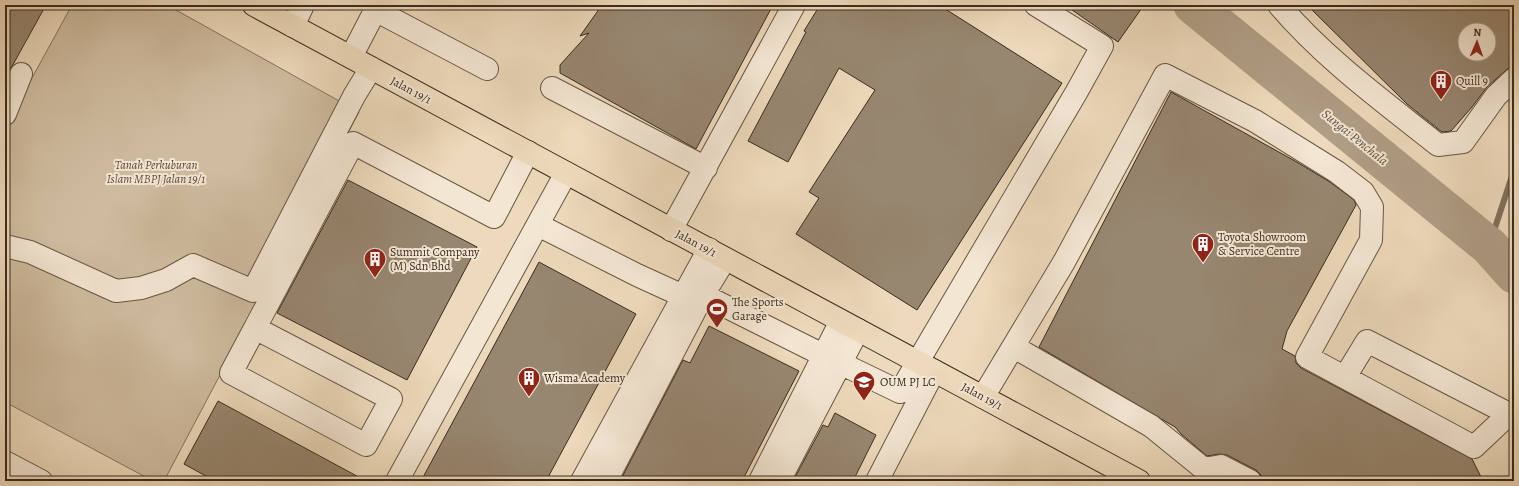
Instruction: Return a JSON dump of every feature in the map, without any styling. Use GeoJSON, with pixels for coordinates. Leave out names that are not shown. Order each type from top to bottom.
{"type":"FeatureCollection","features":[{"type":"Feature","properties":{"kind":"main road","name":"Jalan 19/1"},"geometry":{"type":"LineString","coordinates":[[254,5],[1139,481]]}},
{"type":"Feature","properties":{"kind":"lane"},"geometry":{"type":"LineString","coordinates":[[293,26],[304,5]]}},
{"type":"Feature","properties":{"kind":"lane"},"geometry":{"type":"LineString","coordinates":[[671,230],[794,5]]}},
{"type":"Feature","properties":{"kind":"lane"},"geometry":{"type":"LineString","coordinates":[[877,481],[926,366],[1102,46],[1036,5]]}},
{"type":"Feature","properties":{"kind":"lane"},"geometry":{"type":"LineString","coordinates":[[1279,5],[1301,30],[1377,96],[1438,145],[1463,142],[1496,96],[1514,79]]}},
{"type":"Feature","properties":{"kind":"lane"},"geometry":{"type":"LineString","coordinates":[[351,58],[376,8],[487,69]]}},
{"type":"Feature","properties":{"kind":"lane"},"geometry":{"type":"LineString","coordinates":[[5,246],[30,252],[116,290],[141,288],[160,282],[193,265],[253,291],[354,96],[371,68]]}},
{"type":"Feature","properties":{"kind":"lane"},"geometry":{"type":"LineString","coordinates":[[5,114],[21,74]]}},
{"type":"Feature","properties":{"kind":"lane"},"geometry":{"type":"LineString","coordinates":[[983,397],[1064,262],[1166,76],[1255,121],[1337,172],[1363,192],[1372,207],[1371,240],[1311,346],[1307,357],[1474,447],[1511,413],[1367,341],[1345,377]]}},
{"type":"Feature","properties":{"kind":"lane"},"geometry":{"type":"LineString","coordinates":[[552,88],[706,168]]}},
{"type":"Feature","properties":{"kind":"lane"},"geometry":{"type":"LineString","coordinates":[[255,328],[391,399],[366,445],[231,373],[353,143],[494,216],[528,152]]}},
{"type":"Feature","properties":{"kind":"lane"},"geometry":{"type":"LineString","coordinates":[[397,481],[566,173]]}},
{"type":"Feature","properties":{"kind":"lane"},"geometry":{"type":"LineString","coordinates":[[538,225],[637,275],[693,296],[900,392],[926,366]]}},
{"type":"Feature","properties":{"kind":"lane"},"geometry":{"type":"LineString","coordinates":[[582,481],[717,254]]}},
{"type":"Feature","properties":{"kind":"lane"},"geometry":{"type":"LineString","coordinates":[[606,481],[693,296]]}},
{"type":"Feature","properties":{"kind":"lane"},"geometry":{"type":"LineString","coordinates":[[760,481],[850,326]]}},
{"type":"Feature","properties":{"kind":"lane"},"geometry":{"type":"LineString","coordinates":[[1014,347],[1151,426],[1202,475],[1221,466],[1250,481]]}},
{"type":"Feature","properties":{"kind":"lane"},"geometry":{"type":"LineString","coordinates":[[779,481],[831,359]]}},
{"type":"Feature","properties":{"kind":"lane"},"geometry":{"type":"LineString","coordinates":[[5,462],[39,481]]}},
{"type":"Feature","properties":{"kind":"green space","name":"Tanah Perkuburan Islam MBPJ Jalan 19/1"},"geometry":{"type":"Polygon","coordinates":[[[72,5],[167,5],[359,112],[164,481],[153,481],[5,402],[5,127],[72,5]]]}},
{"type":"Feature","properties":{"kind":"building"},"geometry":{"type":"Polygon","coordinates":[[[5,5],[46,5],[5,79],[5,5]]]}},
{"type":"Feature","properties":{"kind":"building"},"geometry":{"type":"Polygon","coordinates":[[[602,5],[773,5],[696,149],[560,73],[560,65],[589,33],[580,36],[602,5]]]}},
{"type":"Feature","properties":{"kind":"building"},"geometry":{"type":"Polygon","coordinates":[[[820,5],[939,5],[1062,83],[917,310],[796,234],[819,198],[809,192],[875,90],[839,68],[788,162],[748,141],[806,32],[804,31],[820,5]]]}},
{"type":"Feature","properties":{"kind":"building"},"geometry":{"type":"Polygon","coordinates":[[[1065,5],[1144,5],[1118,42],[1065,5]]]}},
{"type":"Feature","properties":{"kind":"building","name":"Quill 9"},"geometry":{"type":"Polygon","coordinates":[[[1307,5],[1514,5],[1514,63],[1487,87],[1451,131],[1442,132],[1407,104],[1307,5]]]}},
{"type":"Feature","properties":{"kind":"building","name":"Toyota Showroom & Service Centre"},"geometry":{"type":"Polygon","coordinates":[[[1171,92],[1295,161],[1330,182],[1354,200],[1356,205],[1287,331],[1282,349],[1295,356],[1296,363],[1301,368],[1472,459],[1483,481],[1262,481],[1261,475],[1256,470],[1227,455],[1219,454],[1207,456],[1175,427],[1039,347],[1171,92]]]}},
{"type":"Feature","properties":{"kind":"building","name":"Summit Company (M) Sdn Bhd"},"geometry":{"type":"Polygon","coordinates":[[[348,180],[477,247],[407,380],[277,313],[348,180]]]}},
{"type":"Feature","properties":{"kind":"building","name":"Wisma Academy"},"geometry":{"type":"Polygon","coordinates":[[[539,262],[636,314],[546,481],[421,481],[539,262]]]}},
{"type":"Feature","properties":{"kind":"building"},"geometry":{"type":"Polygon","coordinates":[[[709,326],[799,371],[742,481],[620,481],[683,360],[690,363],[709,326]]]}},
{"type":"Feature","properties":{"kind":"building"},"geometry":{"type":"Polygon","coordinates":[[[218,401],[366,481],[215,481],[184,464],[218,401]]]}},
{"type":"Feature","properties":{"kind":"building"},"geometry":{"type":"Polygon","coordinates":[[[835,413],[876,435],[853,481],[793,481],[823,425],[828,427],[835,413]]]}},
{"type":"Feature","properties":{"kind":"waterway","name":"Sungai Penchala"},"geometry":{"type":"LineString","coordinates":[[1193,5],[1489,246],[1514,274]]}},
{"type":"Feature","properties":{"kind":"waterway"},"geometry":{"type":"LineString","coordinates":[[1489,246],[1514,170]]}},
{"type":"Feature","properties":{"kind":"place","name":"Quill 9"},"geometry":{"type":"Point","coordinates":[1441,100]}},
{"type":"Feature","properties":{"kind":"place","name":"Toyota Showroom & Service Centre"},"geometry":{"type":"Point","coordinates":[1203,264]}},
{"type":"Feature","properties":{"kind":"place","name":"Summit Company (M) Sdn Bhd"},"geometry":{"type":"Point","coordinates":[375,278]}},
{"type":"Feature","properties":{"kind":"place","name":"The Sports Garage"},"geometry":{"type":"Point","coordinates":[717,328]}},
{"type":"Feature","properties":{"kind":"place","name":"Wisma Academy"},"geometry":{"type":"Point","coordinates":[529,398]}},
{"type":"Feature","properties":{"kind":"place","name":"OUM PJ LC"},"geometry":{"type":"Point","coordinates":[864,402]}}]}
